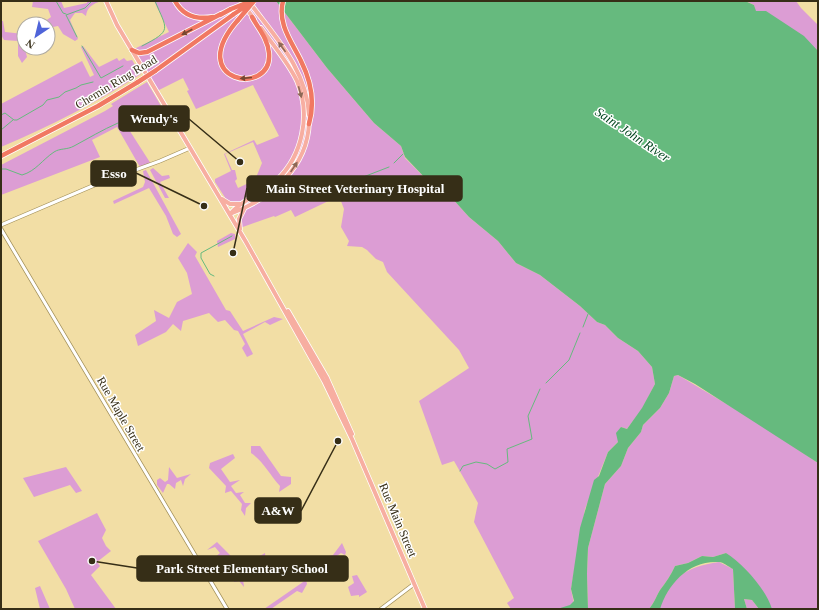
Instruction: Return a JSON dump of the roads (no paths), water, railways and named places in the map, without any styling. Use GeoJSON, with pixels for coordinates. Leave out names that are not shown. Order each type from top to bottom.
{"type":"FeatureCollection","features":[{"type":"Feature","properties":{"kind":"highway"},"geometry":{"type":"LineString","coordinates":[[175,1],[184,13],[194,18],[206,18],[221,14]]}},
{"type":"Feature","properties":{"kind":"highway"},"geometry":{"type":"LineString","coordinates":[[132,50],[139,53],[147,52],[231,9],[251,1]]}},
{"type":"Feature","properties":{"kind":"highway"},"geometry":{"type":"LineString","coordinates":[[251,1],[223,39],[220,57],[221,64],[230,75],[237,78],[251,78],[264,71],[269,59],[269,52],[264,38],[252,17]]}},
{"type":"Feature","properties":{"kind":"highway","name":"Chemin Ring Road"},"geometry":{"type":"LineString","coordinates":[[1,156],[98,106],[138,82],[251,1]]}},
{"type":"Feature","properties":{"kind":"highway"},"geometry":{"type":"LineString","coordinates":[[283,1],[282,16],[286,32],[301,61],[309,81],[312,110],[309,124]]}},
{"type":"Feature","properties":{"kind":"main road","name":"Rue Main Street"},"geometry":{"type":"LineString","coordinates":[[106,1],[117,25],[230,214],[324,381],[352,438],[425,609]]}},
{"type":"Feature","properties":{"kind":"main road"},"geometry":{"type":"LineString","coordinates":[[230,214],[242,204],[271,185],[288,166],[300,141],[304,122],[303,105],[296,80],[281,56],[241,1]]}},
{"type":"Feature","properties":{"kind":"main road"},"geometry":{"type":"LineString","coordinates":[[241,233],[239,219],[241,212],[269,193],[293,169],[304,148],[309,124],[306,91],[298,72],[251,1]]}},
{"type":"Feature","properties":{"kind":"main road"},"geometry":{"type":"LineString","coordinates":[[219,197],[230,204],[242,204]]}},
{"type":"Feature","properties":{"kind":"main road"},"geometry":{"type":"LineString","coordinates":[[230,214],[246,208]]}},
{"type":"Feature","properties":{"kind":"street"},"geometry":{"type":"LineString","coordinates":[[1,225],[97,184],[160,162],[190,148]]}},
{"type":"Feature","properties":{"kind":"street","name":"Rue Maple Street"},"geometry":{"type":"LineString","coordinates":[[1,229],[226,609]]}},
{"type":"Feature","properties":{"kind":"street"},"geometry":{"type":"LineString","coordinates":[[382,609],[414,584]]}},
{"type":"Feature","properties":{"kind":"water","name":"Saint John River"},"geometry":{"type":"Polygon","coordinates":[[[276,1],[745,1],[754,5],[756,11],[766,11],[804,36],[818,51],[818,463],[695,384],[678,375],[674,376],[669,393],[660,408],[643,425],[641,432],[628,448],[621,466],[605,484],[588,548],[588,609],[557,609],[570,605],[574,601],[571,589],[580,528],[594,480],[599,476],[608,452],[618,442],[616,433],[621,427],[627,429],[642,408],[655,384],[652,367],[638,351],[618,338],[605,325],[597,322],[580,306],[540,275],[516,263],[498,241],[469,217],[451,197],[426,179],[405,157],[401,146],[374,123],[327,68],[276,1]]]}},
{"type":"Feature","properties":{"kind":"water"},"geometry":{"type":"Polygon","coordinates":[[[726,553],[740,564],[759,585],[765,593],[772,609],[759,609],[752,600],[744,599],[747,609],[735,609],[733,569],[719,562],[708,562],[689,569],[681,575],[668,591],[660,609],[649,609],[675,566],[688,563],[702,556],[713,557],[726,553]]]}},
{"type":"Feature","properties":{"kind":"waterway"},"geometry":{"type":"LineString","coordinates":[[56,1],[63,13],[66,14]]}},
{"type":"Feature","properties":{"kind":"waterway"},"geometry":{"type":"LineString","coordinates":[[77,37],[66,15],[85,8],[92,1]]}},
{"type":"Feature","properties":{"kind":"waterway"},"geometry":{"type":"LineString","coordinates":[[142,46],[159,36],[165,28],[155,1]]}},
{"type":"Feature","properties":{"kind":"waterway"},"geometry":{"type":"LineString","coordinates":[[82,46],[101,78],[123,66]]}},
{"type":"Feature","properties":{"kind":"waterway"},"geometry":{"type":"LineString","coordinates":[[1,115],[5,113],[14,120],[17,120],[43,105],[47,100],[59,97],[65,92],[81,85],[93,82]]}},
{"type":"Feature","properties":{"kind":"waterway"},"geometry":{"type":"LineString","coordinates":[[124,119],[135,111],[143,108],[151,110],[162,118]]}},
{"type":"Feature","properties":{"kind":"waterway"},"geometry":{"type":"LineString","coordinates":[[1,130],[13,120]]}},
{"type":"Feature","properties":{"kind":"waterway"},"geometry":{"type":"LineString","coordinates":[[1,169],[6,169],[22,175],[35,168],[54,152],[71,147],[118,123]]}},
{"type":"Feature","properties":{"kind":"waterway"},"geometry":{"type":"LineString","coordinates":[[394,163],[403,154]]}},
{"type":"Feature","properties":{"kind":"waterway"},"geometry":{"type":"LineString","coordinates":[[295,183],[322,193],[389,167]]}},
{"type":"Feature","properties":{"kind":"waterway"},"geometry":{"type":"LineString","coordinates":[[214,276],[210,274],[201,258],[201,253],[232,236]]}},
{"type":"Feature","properties":{"kind":"waterway"},"geometry":{"type":"LineString","coordinates":[[583,327],[588,314]]}},
{"type":"Feature","properties":{"kind":"waterway"},"geometry":{"type":"LineString","coordinates":[[546,383],[569,360],[580,333]]}},
{"type":"Feature","properties":{"kind":"waterway"},"geometry":{"type":"LineString","coordinates":[[460,471],[463,466],[476,462],[487,464],[495,469],[508,462],[507,449],[532,439],[528,416],[540,389]]}},
{"type":"Feature","properties":{"kind":"place","name":"Wendy's"},"geometry":{"type":"Point","coordinates":[240,162]}},
{"type":"Feature","properties":{"kind":"place","name":"Esso"},"geometry":{"type":"Point","coordinates":[204,206]}},
{"type":"Feature","properties":{"kind":"place","name":"Main Street Veterinary Hospital"},"geometry":{"type":"Point","coordinates":[233,253]}},
{"type":"Feature","properties":{"kind":"place","name":"A&W"},"geometry":{"type":"Point","coordinates":[338,441]}},
{"type":"Feature","properties":{"kind":"place","name":"Park Street Elementary School"},"geometry":{"type":"Point","coordinates":[92,561]}}]}
